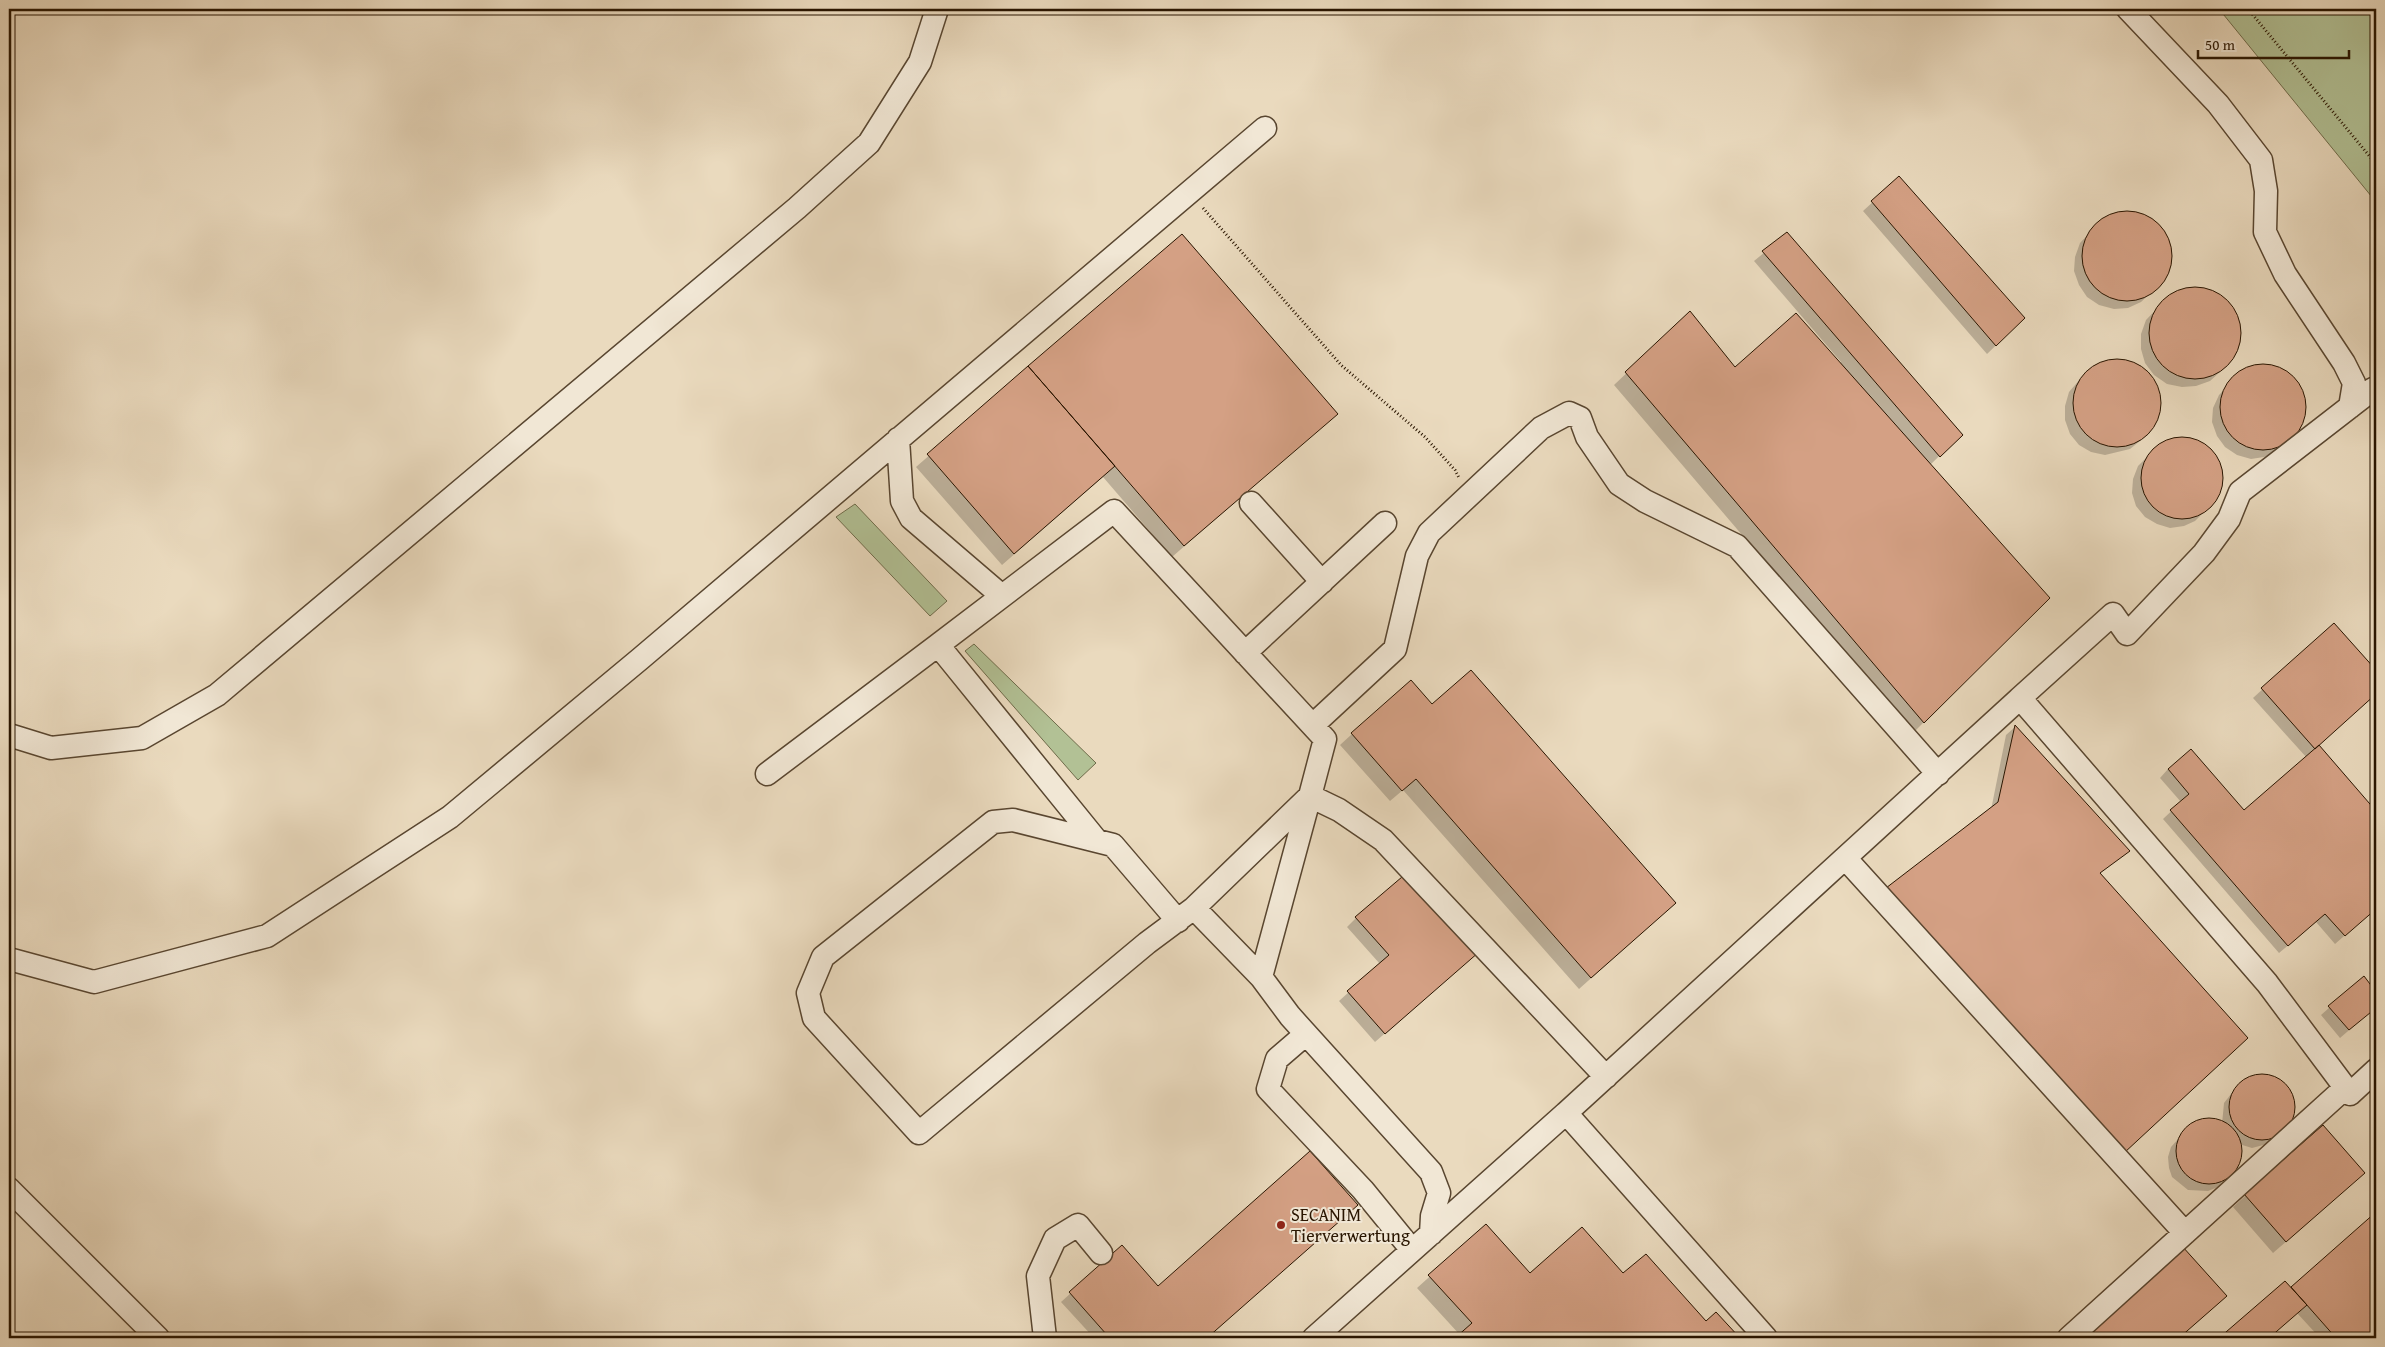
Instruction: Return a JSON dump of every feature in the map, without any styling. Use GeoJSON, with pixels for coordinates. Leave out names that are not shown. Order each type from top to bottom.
{"type":"FeatureCollection","features":[{"type":"Feature","properties":{"kind":"lane"},"geometry":{"type":"LineString","coordinates":[[9,735],[51,748],[142,738],[217,695],[797,208],[869,143],[920,62],[936,9]]}},
{"type":"Feature","properties":{"kind":"lane"},"geometry":{"type":"LineString","coordinates":[[2128,9],[2218,104],[2261,160],[2266,191],[2265,232],[2285,274],[2354,383],[2350,408]]}},
{"type":"Feature","properties":{"kind":"lane"},"geometry":{"type":"LineString","coordinates":[[9,959],[94,982],[266,936],[450,817],[1264,128]]}},
{"type":"Feature","properties":{"kind":"lane"},"geometry":{"type":"LineString","coordinates":[[1314,1338],[1606,1077],[2113,614],[2127,634],[2204,554],[2229,519],[2240,492],[2373,389],[2376,390]]}},
{"type":"Feature","properties":{"kind":"lane"},"geometry":{"type":"LineString","coordinates":[[1313,725],[1395,649],[1418,556],[1429,533],[1541,428],[1569,413],[1580,418],[1587,437],[1619,484],[1645,501],[1737,546],[1938,774]]}},
{"type":"Feature","properties":{"kind":"lane"},"geometry":{"type":"LineString","coordinates":[[898,439],[902,501],[911,518],[1002,596]]}},
{"type":"Feature","properties":{"kind":"lane"},"geometry":{"type":"LineString","coordinates":[[1251,503],[1322,582]]}},
{"type":"Feature","properties":{"kind":"lane"},"geometry":{"type":"LineString","coordinates":[[767,774],[1114,511],[1325,739],[1261,977]]}},
{"type":"Feature","properties":{"kind":"lane"},"geometry":{"type":"LineString","coordinates":[[1245,652],[1385,523]]}},
{"type":"Feature","properties":{"kind":"lane"},"geometry":{"type":"LineString","coordinates":[[938,645],[1097,841]]}},
{"type":"Feature","properties":{"kind":"lane"},"geometry":{"type":"LineString","coordinates":[[2020,698],[2267,983],[2350,1094],[2376,1070]]}},
{"type":"Feature","properties":{"kind":"lane"},"geometry":{"type":"LineString","coordinates":[[1310,796],[1186,915],[1147,944],[919,1133],[814,1018],[808,993],[823,957],[993,822],[1013,820],[1113,845],[1186,915],[1261,977],[1306,1034],[1431,1172],[1439,1193],[1432,1216],[1431,1234]]}},
{"type":"Feature","properties":{"kind":"lane"},"geometry":{"type":"LineString","coordinates":[[1310,796],[1339,810],[1383,840],[1606,1077]]}},
{"type":"Feature","properties":{"kind":"lane"},"geometry":{"type":"LineString","coordinates":[[1846,858],[2185,1233]]}},
{"type":"Feature","properties":{"kind":"lane"},"geometry":{"type":"LineString","coordinates":[[1306,1034],[1277,1059],[1268,1089],[1363,1190],[1412,1250]]}},
{"type":"Feature","properties":{"kind":"lane"},"geometry":{"type":"LineString","coordinates":[[2068,1338],[2345,1088]]}},
{"type":"Feature","properties":{"kind":"lane"},"geometry":{"type":"LineString","coordinates":[[1566,1113],[1766,1338]]}},
{"type":"Feature","properties":{"kind":"lane"},"geometry":{"type":"LineString","coordinates":[[9,1189],[158,1338]]}},
{"type":"Feature","properties":{"kind":"lane"},"geometry":{"type":"LineString","coordinates":[[1045,1338],[1038,1276],[1055,1239],[1078,1225],[1101,1252]]}},
{"type":"Feature","properties":{"kind":"path"},"geometry":{"type":"LineString","coordinates":[[2248,9],[2376,164]]}},
{"type":"Feature","properties":{"kind":"path"},"geometry":{"type":"LineString","coordinates":[[1189,192],[1341,365],[1425,437],[1455,470],[1468,496]]}},
{"type":"Feature","properties":{"kind":"green space"},"geometry":{"type":"Polygon","coordinates":[[[2219,9],[2376,9],[2376,202],[2219,9]]]}},
{"type":"Feature","properties":{"kind":"green space"},"geometry":{"type":"Polygon","coordinates":[[[855,504],[947,601],[930,616],[836,517],[855,504]]]}},
{"type":"Feature","properties":{"kind":"green space"},"geometry":{"type":"Polygon","coordinates":[[[974,644],[1096,763],[1078,780],[965,651],[974,644]]]}},
{"type":"Feature","properties":{"kind":"building"},"geometry":{"type":"Polygon","coordinates":[[[1899,176],[2025,318],[1996,346],[1871,201],[1899,176]]]}},
{"type":"Feature","properties":{"kind":"building"},"geometry":{"type":"Polygon","coordinates":[[[2127,211],[2144,215],[2159,224],[2168,239],[2172,256],[2168,273],[2159,288],[2144,297],[2127,301],[2110,297],[2095,288],[2086,273],[2082,256],[2086,239],[2095,224],[2110,215],[2127,211]]]}},
{"type":"Feature","properties":{"kind":"building"},"geometry":{"type":"Polygon","coordinates":[[[1787,232],[1963,435],[1940,457],[1762,251],[1787,232]]]}},
{"type":"Feature","properties":{"kind":"building"},"geometry":{"type":"Polygon","coordinates":[[[1182,234],[1338,414],[1184,546],[1028,366],[1182,234]]]}},
{"type":"Feature","properties":{"kind":"building"},"geometry":{"type":"Polygon","coordinates":[[[2195,287],[2213,291],[2228,300],[2237,315],[2241,333],[2237,351],[2228,366],[2213,375],[2195,379],[2177,375],[2162,366],[2153,351],[2149,333],[2153,315],[2162,300],[2177,291],[2195,287]]]}},
{"type":"Feature","properties":{"kind":"building"},"geometry":{"type":"Polygon","coordinates":[[[1690,311],[1735,367],[1796,313],[2050,598],[1924,723],[1625,372],[1690,311]]]}},
{"type":"Feature","properties":{"kind":"building"},"geometry":{"type":"Polygon","coordinates":[[[2117,359],[2134,362],[2142,366],[2154,378],[2158,386],[2161,403],[2158,420],[2154,428],[2142,440],[2134,444],[2117,447],[2100,444],[2092,440],[2080,428],[2076,420],[2073,403],[2076,386],[2080,378],[2092,366],[2100,362],[2117,359]]]}},
{"type":"Feature","properties":{"kind":"building"},"geometry":{"type":"Polygon","coordinates":[[[2263,364],[2279,368],[2293,377],[2302,391],[2306,407],[2302,423],[2293,437],[2279,446],[2263,450],[2247,446],[2233,437],[2224,423],[2220,407],[2224,391],[2233,377],[2247,368],[2263,364]]]}},
{"type":"Feature","properties":{"kind":"building"},"geometry":{"type":"Polygon","coordinates":[[[1028,366],[1115,466],[1014,554],[927,454],[1028,366]]]}},
{"type":"Feature","properties":{"kind":"building"},"geometry":{"type":"Polygon","coordinates":[[[2182,437],[2198,440],[2211,449],[2220,462],[2223,478],[2220,494],[2211,507],[2198,516],[2182,519],[2166,516],[2153,507],[2144,494],[2141,478],[2144,462],[2153,449],[2166,440],[2182,437]]]}},
{"type":"Feature","properties":{"kind":"building"},"geometry":{"type":"Polygon","coordinates":[[[2334,623],[2376,670],[2376,694],[2315,749],[2261,688],[2334,623]]]}},
{"type":"Feature","properties":{"kind":"building"},"geometry":{"type":"Polygon","coordinates":[[[1471,670],[1676,903],[1591,978],[1416,779],[1402,791],[1351,733],[1411,680],[1432,704],[1471,670]]]}},
{"type":"Feature","properties":{"kind":"building"},"geometry":{"type":"Polygon","coordinates":[[[2015,725],[2130,851],[2100,873],[2248,1038],[2124,1153],[1886,888],[1998,802],[2015,725]]]}},
{"type":"Feature","properties":{"kind":"building"},"geometry":{"type":"Polygon","coordinates":[[[2319,745],[2376,811],[2376,909],[2345,936],[2325,914],[2288,946],[2170,810],[2189,794],[2168,769],[2191,749],[2244,810],[2319,745]]]}},
{"type":"Feature","properties":{"kind":"building"},"geometry":{"type":"Polygon","coordinates":[[[1409,871],[1479,952],[1385,1034],[1347,991],[1389,955],[1355,917],[1409,871]]]}},
{"type":"Feature","properties":{"kind":"building"},"geometry":{"type":"Polygon","coordinates":[[[2364,976],[2376,992],[2376,1008],[2349,1030],[2328,1006],[2364,976]]]}},
{"type":"Feature","properties":{"kind":"building"},"geometry":{"type":"Polygon","coordinates":[[[2262,1074],[2274,1077],[2285,1084],[2292,1095],[2295,1107],[2292,1119],[2285,1130],[2274,1137],[2262,1140],[2250,1137],[2239,1130],[2232,1119],[2229,1107],[2232,1095],[2239,1084],[2250,1077],[2262,1074]]]}},
{"type":"Feature","properties":{"kind":"building"},"geometry":{"type":"Polygon","coordinates":[[[2209,1118],[2221,1121],[2232,1128],[2239,1139],[2242,1151],[2239,1163],[2232,1174],[2221,1181],[2209,1184],[2197,1181],[2186,1174],[2179,1163],[2176,1151],[2179,1139],[2186,1128],[2197,1121],[2209,1118]]]}},
{"type":"Feature","properties":{"kind":"building"},"geometry":{"type":"Polygon","coordinates":[[[2323,1125],[2365,1173],[2286,1242],[2244,1194],[2323,1125]]]}},
{"type":"Feature","properties":{"kind":"building","name":"SECANIM Tierverwertung"},"geometry":{"type":"Polygon","coordinates":[[[1310,1151],[1358,1205],[1207,1338],[1104,1338],[1107,1335],[1069,1292],[1122,1245],[1158,1286],[1310,1151]]]}},
{"type":"Feature","properties":{"kind":"building"},"geometry":{"type":"Polygon","coordinates":[[[2376,1212],[2376,1338],[2336,1338],[2291,1287],[2376,1212]]]}},
{"type":"Feature","properties":{"kind":"building"},"geometry":{"type":"Polygon","coordinates":[[[1486,1224],[1530,1273],[1582,1227],[1623,1273],[1646,1254],[1706,1321],[1716,1312],[1740,1338],[1455,1338],[1472,1323],[1428,1275],[1486,1224]]]}},
{"type":"Feature","properties":{"kind":"building"},"geometry":{"type":"Polygon","coordinates":[[[2182,1246],[2227,1296],[2179,1338],[2078,1338],[2182,1246]]]}},
{"type":"Feature","properties":{"kind":"building"},"geometry":{"type":"Polygon","coordinates":[[[2285,1281],[2307,1305],[2269,1338],[2219,1338],[2285,1281]]]}},
{"type":"Feature","properties":{"kind":"place","name":"SECANIM Tierverwertung"},"geometry":{"type":"Point","coordinates":[1281,1225]}}]}
